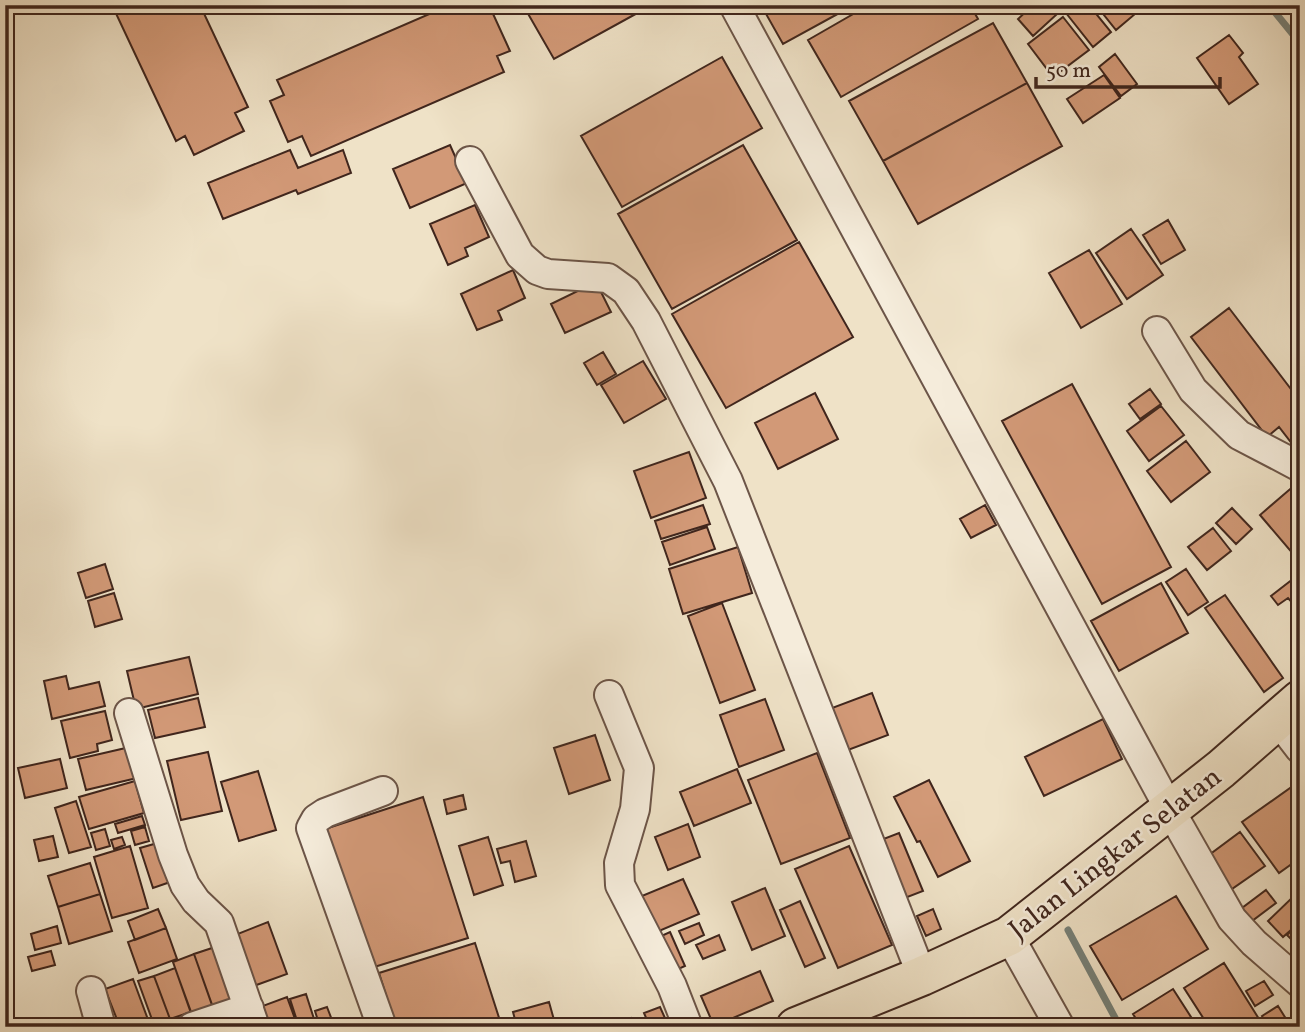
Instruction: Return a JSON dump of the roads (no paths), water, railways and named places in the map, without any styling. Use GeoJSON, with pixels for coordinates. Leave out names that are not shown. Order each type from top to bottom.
{"type":"FeatureCollection","features":[{"type":"Feature","properties":{"kind":"highway","name":"Jalan Lingkar Selatan"},"geometry":{"type":"LineString","coordinates":[[796,1027],[922,976],[1009,936],[1170,810],[1288,709]]}},
{"type":"Feature","properties":{"kind":"street"},"geometry":{"type":"LineString","coordinates":[[734,5],[1170,810],[1232,919],[1254,943],[1300,983]]}},
{"type":"Feature","properties":{"kind":"street"},"geometry":{"type":"LineString","coordinates":[[470,161],[520,255],[548,274],[608,278],[626,291],[646,321],[728,481],[922,976]]}},
{"type":"Feature","properties":{"kind":"street"},"geometry":{"type":"LineString","coordinates":[[1157,331],[1193,390],[1239,435],[1300,467]]}},
{"type":"Feature","properties":{"kind":"street"},"geometry":{"type":"LineString","coordinates":[[609,695],[639,768],[635,809],[619,863],[620,885],[672,986],[688,1027]]}},
{"type":"Feature","properties":{"kind":"street"},"geometry":{"type":"LineString","coordinates":[[1288,709],[1300,749]]}},
{"type":"Feature","properties":{"kind":"street"},"geometry":{"type":"LineString","coordinates":[[129,713],[173,855],[185,885],[195,901],[219,923],[252,1018],[192,1027]]}},
{"type":"Feature","properties":{"kind":"street"},"geometry":{"type":"LineString","coordinates":[[382,1027],[311,828],[316,819],[325,813],[383,791]]}},
{"type":"Feature","properties":{"kind":"street"},"geometry":{"type":"LineString","coordinates":[[1009,936],[1060,1027]]}},
{"type":"Feature","properties":{"kind":"street"},"geometry":{"type":"LineString","coordinates":[[91,991],[101,1027]]}},
{"type":"Feature","properties":{"kind":"waterway"},"geometry":{"type":"LineString","coordinates":[[1269,5],[1300,43]]}},
{"type":"Feature","properties":{"kind":"waterway"},"geometry":{"type":"LineString","coordinates":[[1068,930],[1120,1027]]}}]}
